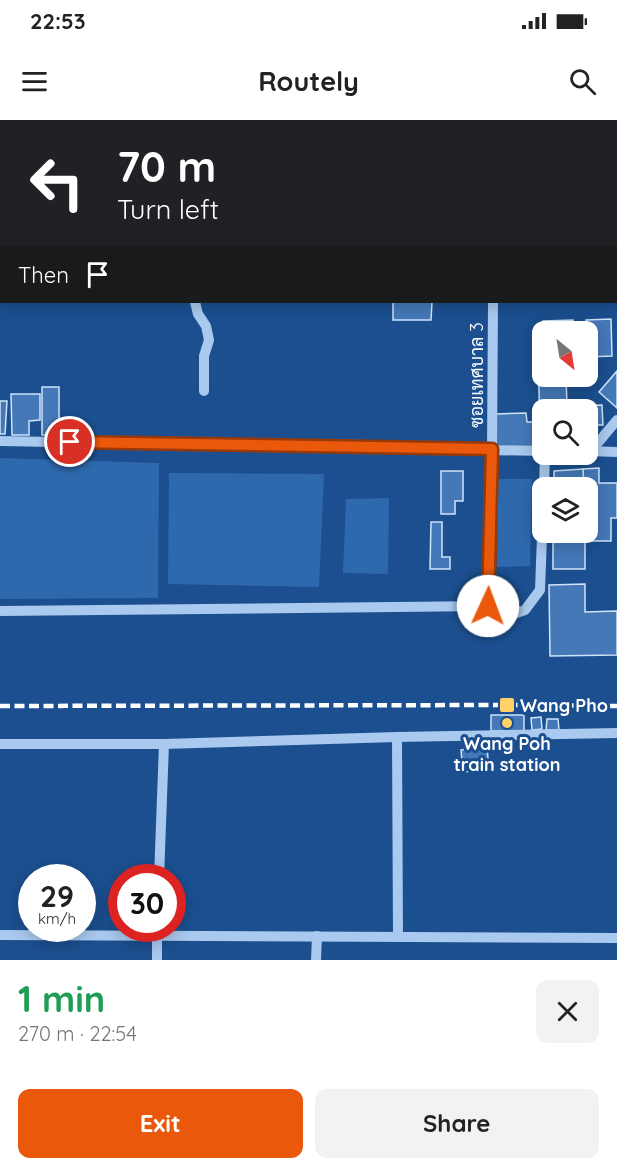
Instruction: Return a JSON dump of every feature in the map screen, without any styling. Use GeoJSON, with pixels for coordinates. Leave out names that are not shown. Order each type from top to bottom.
{"type":"FeatureCollection","features":[{"type":"Feature","properties":{"kind":"street"},"geometry":{"type":"LineString","coordinates":[[195,303],[198,314],[206,326],[208,340],[204,356],[204,391]]}},
{"type":"Feature","properties":{"kind":"street","name":"ซอยเทศบาล 3"},"geometry":{"type":"LineString","coordinates":[[488,606],[493,303]]}},
{"type":"Feature","properties":{"kind":"street"},"geometry":{"type":"LineString","coordinates":[[598,441],[617,420]]}},
{"type":"Feature","properties":{"kind":"street"},"geometry":{"type":"LineString","coordinates":[[0,441],[492,449],[532,452]]}},
{"type":"Feature","properties":{"kind":"street"},"geometry":{"type":"LineString","coordinates":[[598,451],[617,452]]}},
{"type":"Feature","properties":{"kind":"street"},"geometry":{"type":"LineString","coordinates":[[0,611],[488,606],[502,618],[525,610],[540,590],[542,543]]}},
{"type":"Feature","properties":{"kind":"street"},"geometry":{"type":"LineString","coordinates":[[0,744],[164,744],[617,733]]}},
{"type":"Feature","properties":{"kind":"street"},"geometry":{"type":"LineString","coordinates":[[398,737],[398,937]]}},
{"type":"Feature","properties":{"kind":"street"},"geometry":{"type":"LineString","coordinates":[[160,864],[164,744]]}},
{"type":"Feature","properties":{"kind":"street"},"geometry":{"type":"LineString","coordinates":[[0,935],[108,933]]}},
{"type":"Feature","properties":{"kind":"street"},"geometry":{"type":"LineString","coordinates":[[186,933],[617,938]]}},
{"type":"Feature","properties":{"kind":"street"},"geometry":{"type":"LineString","coordinates":[[316,960],[317,936]]}},
{"type":"Feature","properties":{"kind":"street"},"geometry":{"type":"LineString","coordinates":[[157,942],[157,960]]}},
{"type":"Feature","properties":{"kind":"shaded area"},"geometry":{"type":"Polygon","coordinates":[[[0,458],[159,463],[158,598],[0,599],[0,458]]]}},
{"type":"Feature","properties":{"kind":"shaded area"},"geometry":{"type":"Polygon","coordinates":[[[169,473],[324,474],[319,587],[168,584],[169,473]]]}},
{"type":"Feature","properties":{"kind":"shaded area"},"geometry":{"type":"Polygon","coordinates":[[[498,479],[532,479],[530,566],[497,567],[498,479]]]}},
{"type":"Feature","properties":{"kind":"shaded area"},"geometry":{"type":"Polygon","coordinates":[[[389,498],[388,574],[343,573],[346,499],[389,498]]]}},
{"type":"Feature","properties":{"kind":"building"},"geometry":{"type":"Polygon","coordinates":[[[393,303],[432,303],[431,320],[393,320],[393,303]]]}},
{"type":"Feature","properties":{"kind":"building"},"geometry":{"type":"Polygon","coordinates":[[[611,319],[612,356],[598,357],[598,321],[586,320],[611,319]]]}},
{"type":"Feature","properties":{"kind":"building"},"geometry":{"type":"Polygon","coordinates":[[[617,371],[617,408],[599,392],[617,371]]]}},
{"type":"Feature","properties":{"kind":"building"},"geometry":{"type":"Polygon","coordinates":[[[42,387],[59,387],[59,435],[42,435],[42,387]]]}},
{"type":"Feature","properties":{"kind":"building"},"geometry":{"type":"Polygon","coordinates":[[[539,387],[566,387],[567,399],[539,399],[539,387]]]}},
{"type":"Feature","properties":{"kind":"building"},"geometry":{"type":"Polygon","coordinates":[[[11,394],[40,394],[40,420],[29,421],[29,435],[12,435],[11,394]]]}},
{"type":"Feature","properties":{"kind":"building"},"geometry":{"type":"Polygon","coordinates":[[[0,401],[7,401],[5,434],[0,434],[0,401]]]}},
{"type":"Feature","properties":{"kind":"building"},"geometry":{"type":"Polygon","coordinates":[[[598,405],[602,405],[603,425],[598,425],[598,405]]]}},
{"type":"Feature","properties":{"kind":"building"},"geometry":{"type":"Polygon","coordinates":[[[526,413],[527,422],[532,422],[532,447],[495,448],[494,414],[526,413]]]}},
{"type":"Feature","properties":{"kind":"building"},"geometry":{"type":"Polygon","coordinates":[[[599,468],[599,483],[617,483],[617,518],[611,518],[611,541],[598,541],[598,477],[583,477],[583,469],[599,468]]]}},
{"type":"Feature","properties":{"kind":"building"},"geometry":{"type":"Polygon","coordinates":[[[583,469],[583,477],[554,477],[554,471],[583,469]]]}},
{"type":"Feature","properties":{"kind":"building"},"geometry":{"type":"Polygon","coordinates":[[[441,471],[463,471],[463,501],[455,501],[455,514],[441,514],[441,471]]]}},
{"type":"Feature","properties":{"kind":"building"},"geometry":{"type":"Polygon","coordinates":[[[431,522],[442,522],[442,557],[450,557],[450,569],[430,569],[431,522]]]}},
{"type":"Feature","properties":{"kind":"building"},"geometry":{"type":"Polygon","coordinates":[[[553,543],[585,543],[585,569],[553,569],[553,543]]]}},
{"type":"Feature","properties":{"kind":"building"},"geometry":{"type":"Polygon","coordinates":[[[585,584],[585,612],[617,611],[617,655],[550,656],[549,585],[585,584]]]}},
{"type":"Feature","properties":{"kind":"building","name":"Wang Poh train station"},"geometry":{"type":"Polygon","coordinates":[[[491,715],[524,715],[524,731],[491,731],[491,715]]]}},
{"type":"Feature","properties":{"kind":"building"},"geometry":{"type":"Polygon","coordinates":[[[541,717],[542,729],[532,730],[531,718],[541,717]]]}},
{"type":"Feature","properties":{"kind":"building"},"geometry":{"type":"Polygon","coordinates":[[[547,719],[558,719],[559,730],[546,730],[547,719]]]}},
{"type":"Feature","properties":{"kind":"building"},"geometry":{"type":"Polygon","coordinates":[[[487,747],[489,770],[463,772],[461,750],[487,747]]]}},
{"type":"Feature","properties":{"kind":"railway"},"geometry":{"type":"LineString","coordinates":[[0,706],[617,706]]}},
{"type":"Feature","properties":{"kind":"place","name":"Wang Pho"},"geometry":{"type":"Point","coordinates":[507,705]}},
{"type":"Feature","properties":{"kind":"place","name":"Wang Poh train station"},"geometry":{"type":"Point","coordinates":[507,723]}},
{"type":"Feature","properties":{"kind":"route"},"geometry":{"type":"LineString","coordinates":[[70,442],[492,449],[488,606]]}}]}
